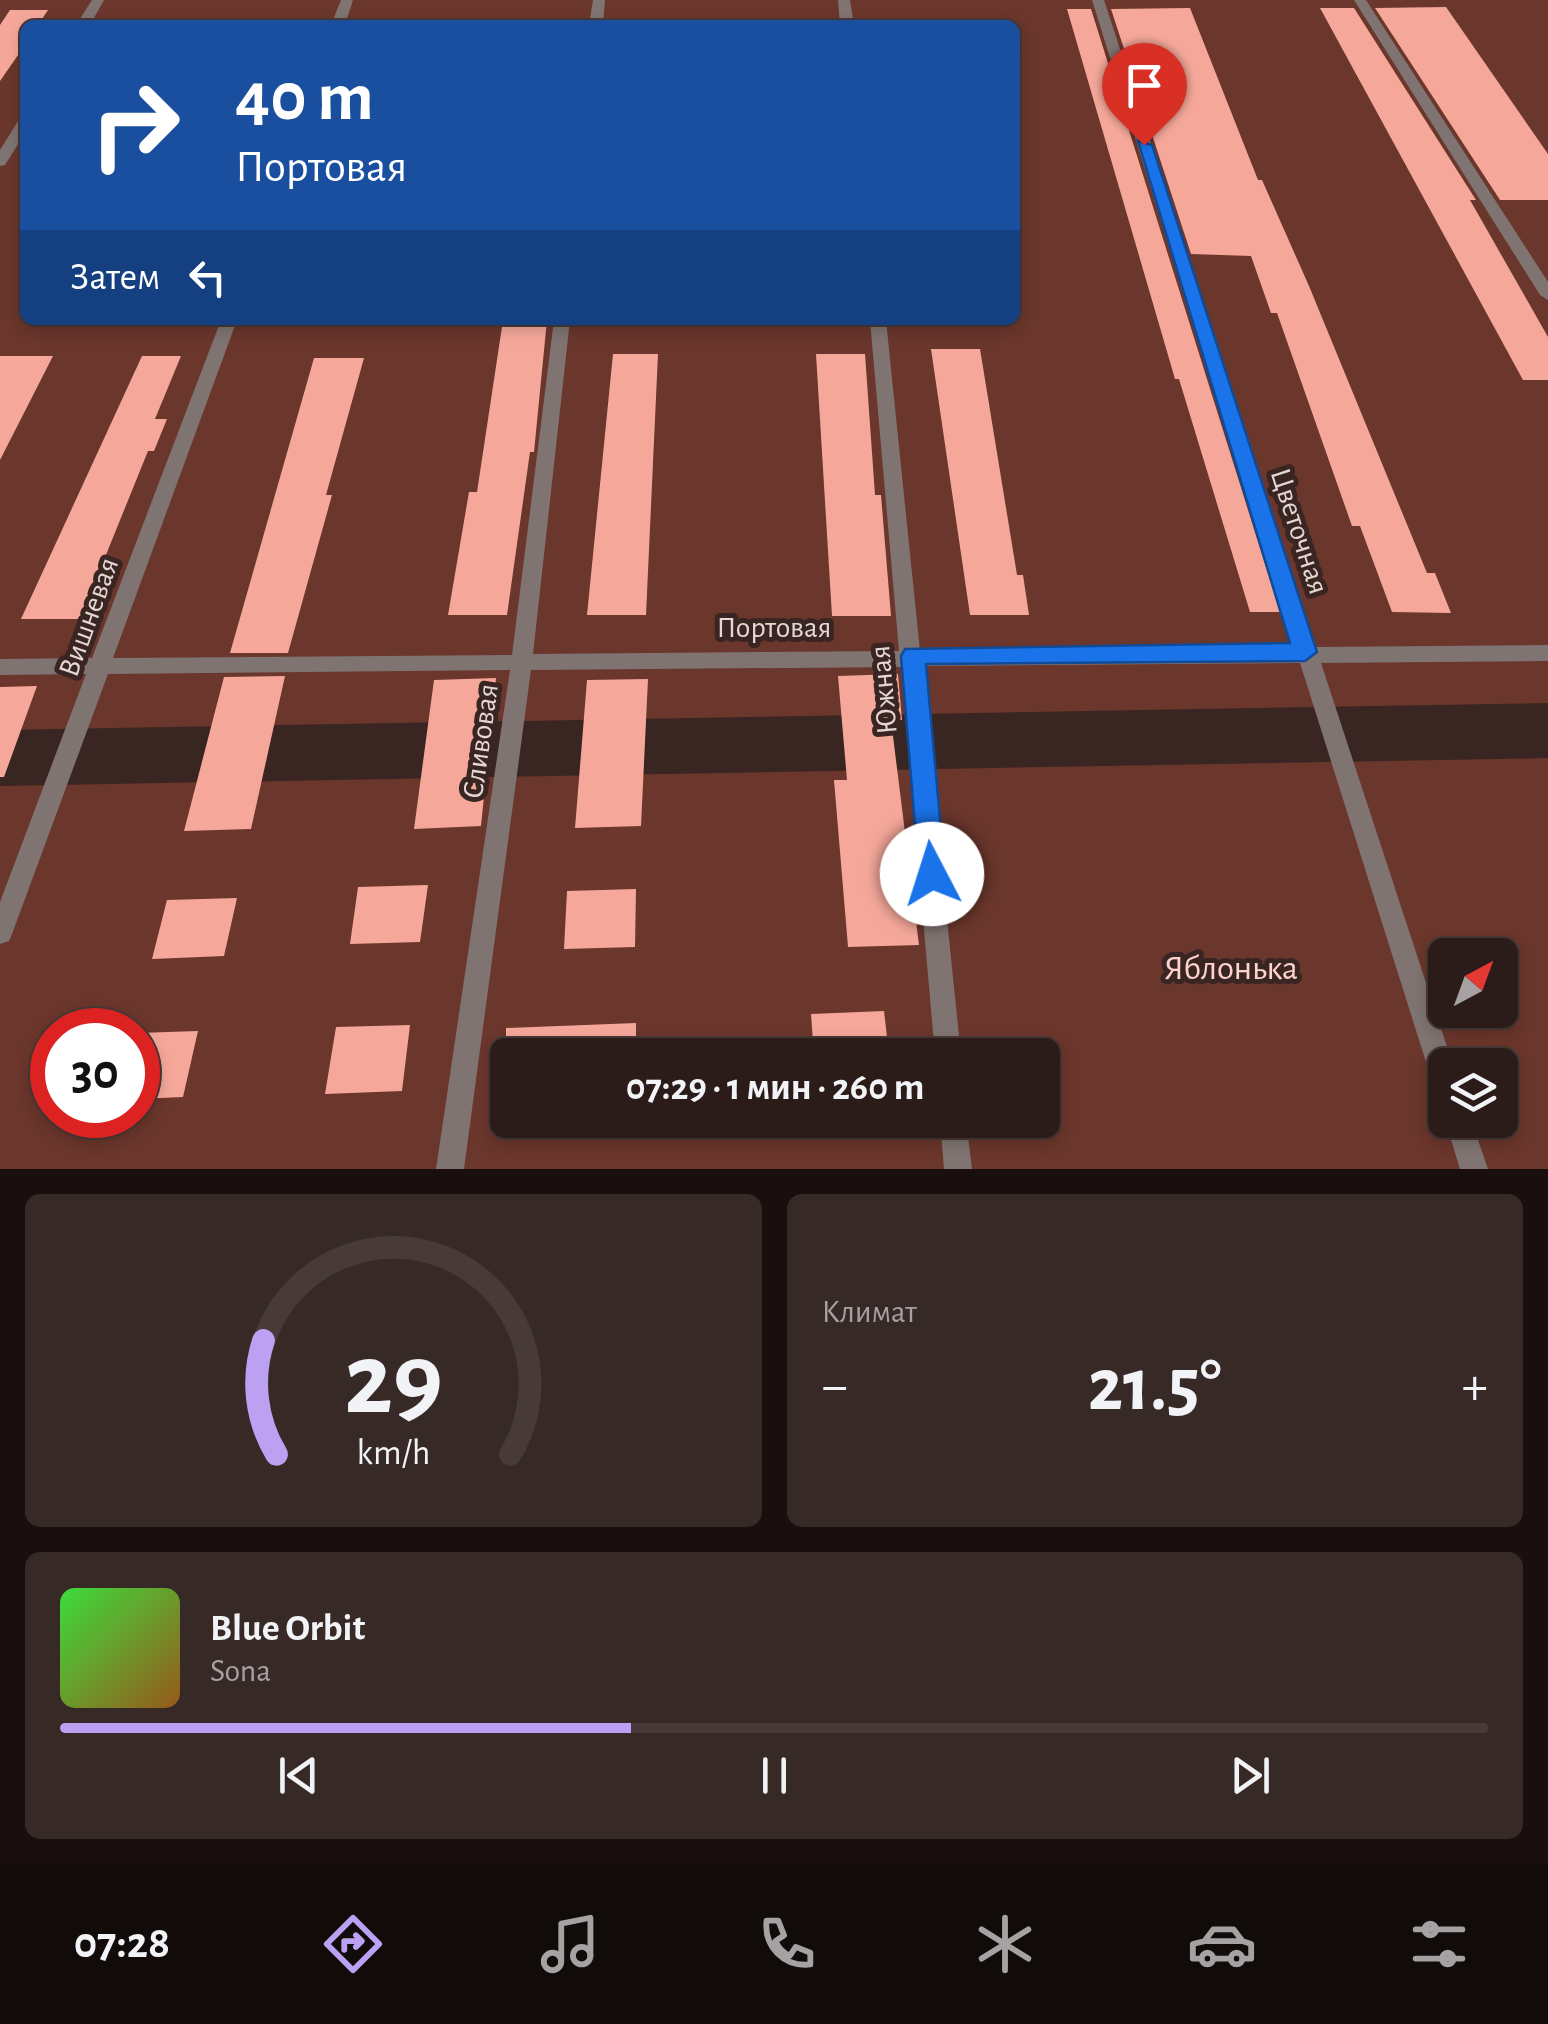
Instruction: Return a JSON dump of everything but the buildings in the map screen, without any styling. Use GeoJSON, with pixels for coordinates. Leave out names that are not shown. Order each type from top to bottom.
{"type":"FeatureCollection","features":[{"type":"Feature","properties":{"kind":"street","name":"Цветочная"},"geometry":{"type":"LineString","coordinates":[[1098,0],[1434,1048]]}},
{"type":"Feature","properties":{"kind":"street"},"geometry":{"type":"LineString","coordinates":[[1360,0],[1548,295]]}},
{"type":"Feature","properties":{"kind":"street"},"geometry":{"type":"LineString","coordinates":[[0,162],[20,129]]}},
{"type":"Feature","properties":{"kind":"street","name":"Вишневая"},"geometry":{"type":"LineString","coordinates":[[0,934],[227,325]]}},
{"type":"Feature","properties":{"kind":"street","name":"Сливовая"},"geometry":{"type":"LineString","coordinates":[[450,1169],[522,659],[561,325]]}},
{"type":"Feature","properties":{"kind":"street","name":"Южная"},"geometry":{"type":"LineString","coordinates":[[879,325],[947,1038]]}},
{"type":"Feature","properties":{"kind":"street","name":"Портовая"},"geometry":{"type":"LineString","coordinates":[[0,667],[522,659],[1548,653]]}},
{"type":"Feature","properties":{"kind":"street"},"geometry":{"type":"LineString","coordinates":[[955,1138],[958,1169]]}},
{"type":"Feature","properties":{"kind":"street"},"geometry":{"type":"LineString","coordinates":[[1464,1138],[1474,1169]]}},
{"type":"Feature","properties":{"kind":"green space"},"geometry":{"type":"Polygon","coordinates":[[[0,0],[1548,0],[1548,703],[0,730],[0,0]]]}},
{"type":"Feature","properties":{"kind":"green space","name":"Яблонька"},"geometry":{"type":"Polygon","coordinates":[[[1548,758],[1548,1169],[0,1169],[0,786],[1548,758]]]}},
{"type":"Feature","properties":{"kind":"route"},"geometry":{"type":"LineString","coordinates":[[932,874],[913,656],[1305,652],[1144,145]]}}]}
